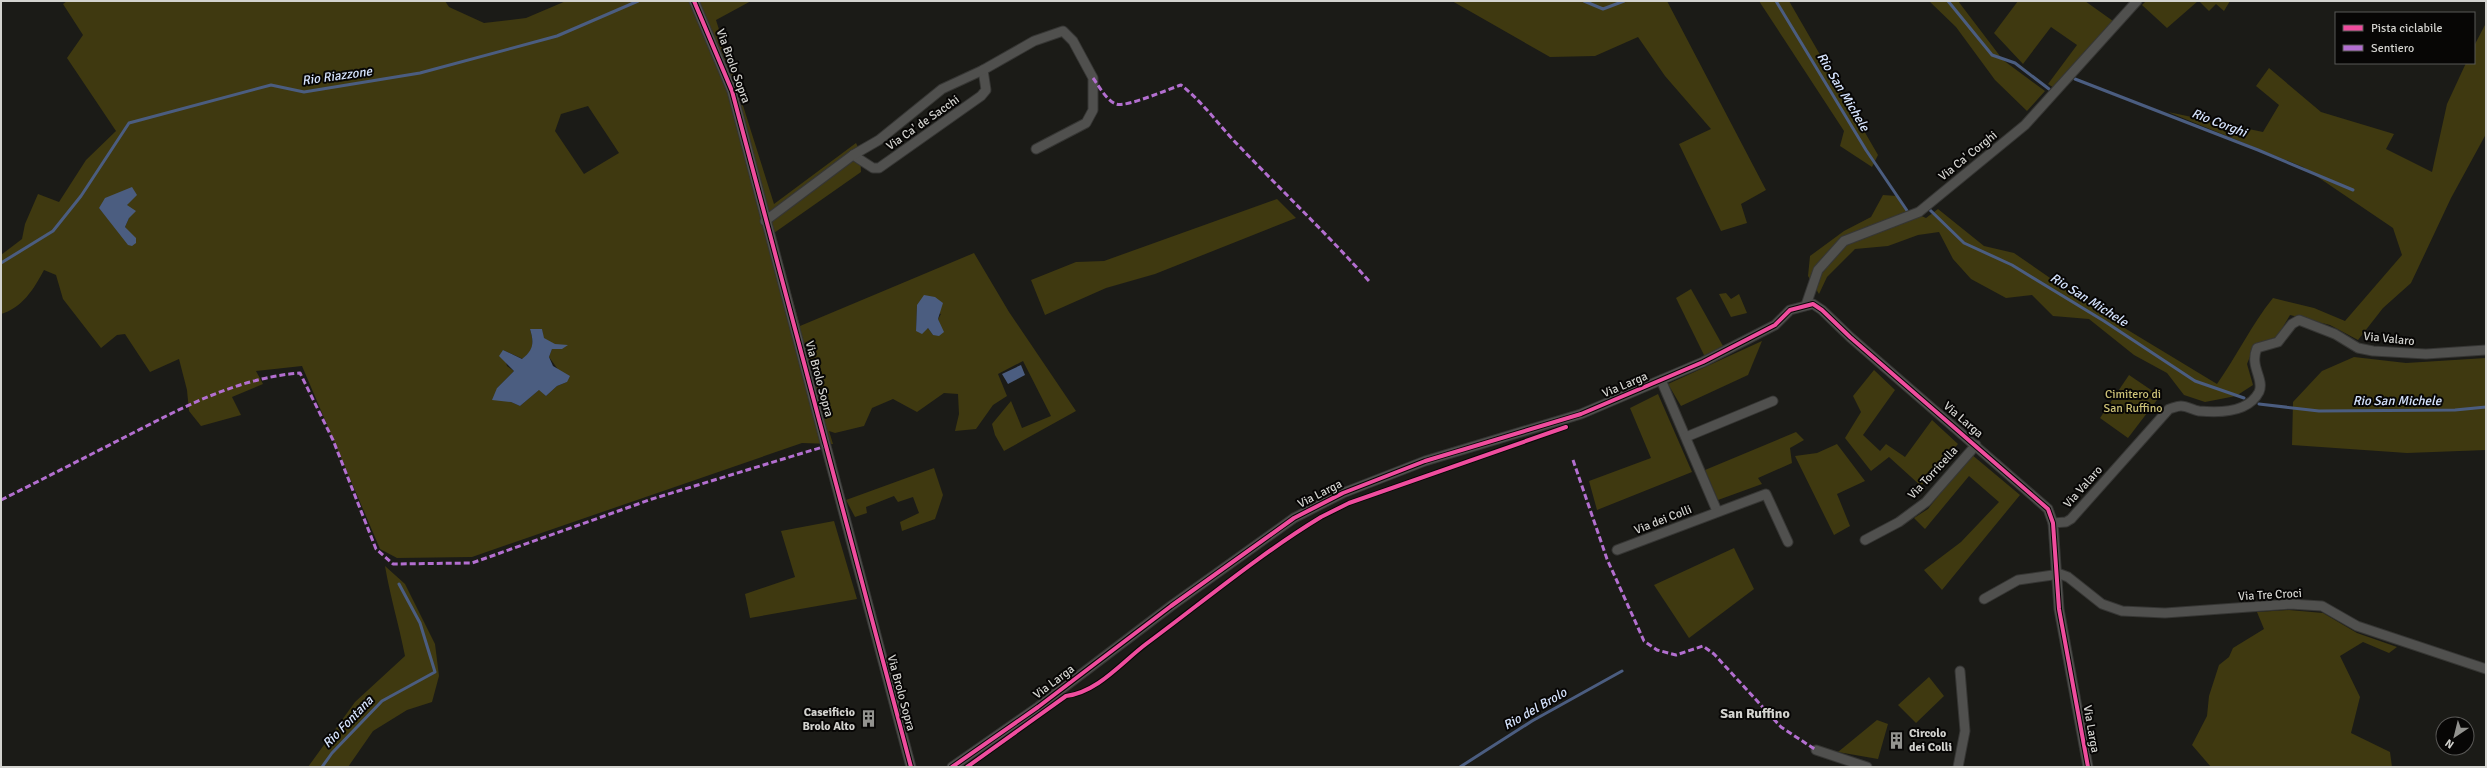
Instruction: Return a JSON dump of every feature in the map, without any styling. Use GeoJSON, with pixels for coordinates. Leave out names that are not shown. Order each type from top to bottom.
{"type":"FeatureCollection","features":[{"type":"Feature","properties":{"kind":"street","name":"Via Brolo Sopra"},"geometry":{"type":"LineString","coordinates":[[694,1],[729,82],[911,767]]}},
{"type":"Feature","properties":{"kind":"street","name":"Via Ca' Corghi"},"geometry":{"type":"LineString","coordinates":[[1806,305],[1818,270],[1844,241],[1919,212],[2025,125],[2137,1]]}},
{"type":"Feature","properties":{"kind":"street","name":"Via Ca' de Sacchi"},"geometry":{"type":"LineString","coordinates":[[765,221],[853,155],[879,140],[942,89],[983,70],[1034,41],[1063,31],[1073,41],[1093,78],[1093,110],[1086,123],[1036,149]]}},
{"type":"Feature","properties":{"kind":"street","name":"Via Ca' de Sacchi"},"geometry":{"type":"LineString","coordinates":[[853,155],[873,168],[879,168],[981,96],[986,90],[983,70]]}},
{"type":"Feature","properties":{"kind":"street","name":"Via Larga"},"geometry":{"type":"LineString","coordinates":[[952,767],[1038,708],[1171,606],[1294,518],[1343,493],[1425,461],[1581,414],[1703,362],[1775,325],[1790,310],[1813,304],[1822,310],[1850,337],[2039,499],[2048,509],[2053,523],[2055,575],[2059,609],[2088,767]]}},
{"type":"Feature","properties":{"kind":"street","name":"Via Valaro"},"geometry":{"type":"LineString","coordinates":[[2053,523],[2066,522],[2071,519],[2169,409],[2182,406],[2197,411],[2216,411],[2235,409],[2250,403],[2260,391],[2259,379],[2254,367],[2253,357],[2257,348],[2278,342],[2292,324],[2299,320],[2335,334],[2358,348],[2373,351],[2426,354],[2486,350]]}},
{"type":"Feature","properties":{"kind":"street"},"geometry":{"type":"LineString","coordinates":[[1661,380],[1717,511]]}},
{"type":"Feature","properties":{"kind":"street"},"geometry":{"type":"LineString","coordinates":[[1686,437],[1773,402]]}},
{"type":"Feature","properties":{"kind":"street","name":"Via Torricella"},"geometry":{"type":"LineString","coordinates":[[1865,540],[1899,522],[1926,502],[1976,445]]}},
{"type":"Feature","properties":{"kind":"street","name":"Via dei Colli"},"geometry":{"type":"LineString","coordinates":[[1617,550],[1717,511],[1766,494],[1788,542]]}},
{"type":"Feature","properties":{"kind":"street"},"geometry":{"type":"LineString","coordinates":[[1984,598],[2018,580],[2055,575]]}},
{"type":"Feature","properties":{"kind":"street","name":"Via Tre Croci"},"geometry":{"type":"LineString","coordinates":[[2055,575],[2068,576],[2102,604],[2122,611],[2165,613],[2290,604],[2322,606],[2357,626],[2486,669]]}},
{"type":"Feature","properties":{"kind":"street"},"geometry":{"type":"LineString","coordinates":[[1958,767],[1965,730],[1960,671]]}},
{"type":"Feature","properties":{"kind":"street"},"geometry":{"type":"LineString","coordinates":[[1816,750],[1867,767]]}},
{"type":"Feature","properties":{"kind":"green space"},"geometry":{"type":"Polygon","coordinates":[[[67,1],[445,1],[449,7],[484,23],[526,18],[566,1],[751,1],[716,20],[774,204],[856,143],[860,151],[861,172],[774,233],[800,326],[974,253],[1009,312],[1076,411],[1004,451],[995,435],[992,424],[1011,401],[1022,428],[1051,416],[1023,361],[998,374],[1007,396],[993,405],[976,429],[955,431],[959,414],[958,394],[944,393],[917,412],[893,399],[872,408],[864,426],[835,433],[829,431],[833,444],[802,443],[472,557],[397,558],[380,549],[302,366],[256,371],[263,384],[232,397],[241,415],[201,426],[189,411],[187,390],[179,359],[150,372],[125,334],[117,335],[101,348],[63,299],[56,275],[44,270],[27,297],[15,307],[1,314],[1,255],[22,239],[25,224],[38,194],[59,202],[86,160],[116,131],[67,58],[83,35],[63,4],[67,1]],[[588,106],[561,114],[555,131],[584,174],[619,153],[588,106]],[[131,199],[99,208],[111,222],[131,236],[125,227],[129,218],[127,205],[131,199]],[[917,305],[916,331],[928,328],[933,335],[941,328],[938,319],[941,314],[917,305]],[[530,329],[532,346],[527,356],[523,359],[503,350],[507,366],[514,371],[497,388],[511,402],[520,406],[540,389],[546,396],[557,386],[567,382],[549,357],[552,349],[562,349],[543,338],[542,329],[530,329]]]}},
{"type":"Feature","properties":{"kind":"green space"},"geometry":{"type":"Polygon","coordinates":[[[1452,1],[1667,1],[1766,190],[1741,204],[1747,223],[1721,231],[1679,144],[1711,129],[1665,76],[1638,37],[1595,56],[1550,57],[1452,1]]]}},
{"type":"Feature","properties":{"kind":"green space"},"geometry":{"type":"Polygon","coordinates":[[[1759,1],[1789,1],[1878,155],[1872,167],[1840,146],[1844,131],[1759,1]]]}},
{"type":"Feature","properties":{"kind":"green space"},"geometry":{"type":"Polygon","coordinates":[[[1929,1],[1958,1],[2003,60],[2045,91],[2027,111],[1995,80],[1956,27],[1929,1]]]}},
{"type":"Feature","properties":{"kind":"green space"},"geometry":{"type":"Polygon","coordinates":[[[2018,1],[2085,1],[2113,21],[2054,88],[2048,84],[2077,45],[2051,27],[2023,64],[1994,33],[2018,1]]]}},
{"type":"Feature","properties":{"kind":"green space"},"geometry":{"type":"Polygon","coordinates":[[[2146,1],[2198,1],[2167,28],[2142,5],[2146,1]]]}},
{"type":"Feature","properties":{"kind":"green space"},"geometry":{"type":"Polygon","coordinates":[[[2199,1],[2230,1],[2224,11],[2216,4],[2209,11],[2199,1]]]}},
{"type":"Feature","properties":{"kind":"green space"},"geometry":{"type":"Polygon","coordinates":[[[2486,23],[2486,134],[2451,198],[2411,283],[2383,308],[2358,340],[2330,325],[2290,315],[2277,337],[2255,344],[2247,364],[2253,385],[2236,396],[2205,402],[2184,395],[2167,373],[2134,355],[2089,319],[2053,316],[2032,295],[2006,298],[1971,279],[1953,259],[1939,232],[1918,235],[1888,246],[1855,249],[1827,277],[1819,294],[1808,276],[1810,256],[1844,231],[1871,217],[1883,195],[1897,196],[1906,209],[1926,218],[1938,209],[1984,246],[2014,253],[2108,318],[2217,384],[2265,308],[2273,298],[2314,308],[2345,321],[2402,255],[2393,228],[2303,167],[2168,112],[2263,132],[2279,105],[2256,86],[2269,68],[2321,112],[2394,134],[2386,149],[2432,172],[2447,104],[2466,64],[2475,64],[2475,44],[2486,23]]]}},
{"type":"Feature","properties":{"kind":"green space"},"geometry":{"type":"Polygon","coordinates":[[[1277,199],[1296,218],[1155,274],[1106,288],[1045,315],[1031,280],[1076,262],[1104,261],[1277,199]]]}},
{"type":"Feature","properties":{"kind":"green space"},"geometry":{"type":"Polygon","coordinates":[[[1691,289],[1723,346],[1705,357],[1676,298],[1691,289]]]}},
{"type":"Feature","properties":{"kind":"green space"},"geometry":{"type":"Polygon","coordinates":[[[1726,293],[1731,299],[1739,294],[1747,313],[1731,317],[1719,294],[1726,293]]]}},
{"type":"Feature","properties":{"kind":"green space"},"geometry":{"type":"Polygon","coordinates":[[[1762,341],[1748,375],[1681,406],[1668,384],[1762,341]]]}},
{"type":"Feature","properties":{"kind":"green space"},"geometry":{"type":"Polygon","coordinates":[[[2354,357],[2406,363],[2486,358],[2486,450],[2407,453],[2292,445],[2293,402],[2322,371],[2354,357]]]}},
{"type":"Feature","properties":{"kind":"green space"},"geometry":{"type":"Polygon","coordinates":[[[1874,370],[1895,390],[1863,435],[1880,451],[1886,444],[1905,457],[1932,420],[1958,444],[1921,486],[1889,457],[1871,471],[1845,438],[1861,412],[1853,396],[1874,370]]]}},
{"type":"Feature","properties":{"kind":"green space","name":"Cimitero di San Ruffino"},"geometry":{"type":"Polygon","coordinates":[[[2129,375],[2160,396],[2128,438],[2100,418],[2129,375]]]}},
{"type":"Feature","properties":{"kind":"green space"},"geometry":{"type":"Polygon","coordinates":[[[1658,394],[1692,472],[1597,510],[1589,481],[1651,458],[1630,408],[1658,394]]]}},
{"type":"Feature","properties":{"kind":"green space"},"geometry":{"type":"Polygon","coordinates":[[[1796,432],[1804,440],[1790,448],[1792,463],[1758,478],[1762,484],[1718,500],[1705,470],[1796,432]]]}},
{"type":"Feature","properties":{"kind":"green space"},"geometry":{"type":"Polygon","coordinates":[[[1837,444],[1865,481],[1837,494],[1850,526],[1834,535],[1795,456],[1817,453],[1837,444]]]}},
{"type":"Feature","properties":{"kind":"green space"},"geometry":{"type":"Polygon","coordinates":[[[1971,454],[2020,495],[1942,590],[1924,570],[1961,542],[1999,502],[1969,476],[1925,529],[1914,518],[1928,509],[1971,454]]]}},
{"type":"Feature","properties":{"kind":"green space"},"geometry":{"type":"Polygon","coordinates":[[[934,468],[943,495],[935,519],[902,531],[900,522],[919,513],[913,497],[898,502],[894,496],[866,507],[867,513],[855,517],[846,500],[934,468]]]}},
{"type":"Feature","properties":{"kind":"green space"},"geometry":{"type":"Polygon","coordinates":[[[834,521],[857,599],[750,618],[745,594],[795,577],[781,531],[834,521]]]}},
{"type":"Feature","properties":{"kind":"green space"},"geometry":{"type":"Polygon","coordinates":[[[1734,548],[1754,589],[1689,638],[1654,585],[1734,548]]]}},
{"type":"Feature","properties":{"kind":"green space"},"geometry":{"type":"Polygon","coordinates":[[[385,566],[405,584],[435,644],[439,676],[432,702],[407,710],[373,731],[348,767],[308,767],[355,702],[405,656],[385,566]]]}},
{"type":"Feature","properties":{"kind":"green space"},"geometry":{"type":"Polygon","coordinates":[[[2289,610],[2323,613],[2357,633],[2397,647],[2389,653],[2363,642],[2340,656],[2360,697],[2351,733],[2390,752],[2392,767],[2211,767],[2192,745],[2207,716],[2209,696],[2219,665],[2229,657],[2233,648],[2264,629],[2257,612],[2289,610]]]}},
{"type":"Feature","properties":{"kind":"green space"},"geometry":{"type":"Polygon","coordinates":[[[1929,677],[1944,696],[1916,723],[1898,705],[1929,677]]]}},
{"type":"Feature","properties":{"kind":"green space"},"geometry":{"type":"Polygon","coordinates":[[[1877,720],[1888,724],[1878,759],[1838,752],[1877,720]]]}},
{"type":"Feature","properties":{"kind":"water"},"geometry":{"type":"Polygon","coordinates":[[[132,187],[137,195],[127,205],[136,211],[129,218],[125,227],[136,238],[136,243],[132,246],[128,245],[99,208],[105,198],[132,187]]]}},
{"type":"Feature","properties":{"kind":"water"},"geometry":{"type":"Polygon","coordinates":[[[924,295],[935,297],[943,303],[938,319],[944,332],[939,336],[933,335],[928,328],[922,334],[916,331],[917,305],[924,295]]]}},
{"type":"Feature","properties":{"kind":"water"},"geometry":{"type":"Polygon","coordinates":[[[530,329],[542,329],[544,338],[555,344],[568,345],[562,349],[552,349],[549,357],[553,366],[570,376],[567,382],[557,386],[546,396],[539,390],[520,406],[511,402],[492,400],[497,388],[514,371],[499,356],[503,350],[522,359],[526,356],[532,346],[530,329]]]}},
{"type":"Feature","properties":{"kind":"water"},"geometry":{"type":"Polygon","coordinates":[[[1021,365],[1025,375],[1008,384],[1002,374],[1021,365]]]}},
{"type":"Feature","properties":{"kind":"waterway","name":"Rio Riazzone"},"geometry":{"type":"LineString","coordinates":[[1,263],[53,231],[81,196],[129,123],[271,85],[304,92],[420,73],[557,36],[638,1]]}},
{"type":"Feature","properties":{"kind":"waterway","name":"Rio Riazzone"},"geometry":{"type":"LineString","coordinates":[[1584,1],[1603,9],[1624,1]]}},
{"type":"Feature","properties":{"kind":"waterway","name":"Rio San Michele"},"geometry":{"type":"LineString","coordinates":[[1776,1],[1866,150],[1908,212]]}},
{"type":"Feature","properties":{"kind":"waterway","name":"Rio Corghi"},"geometry":{"type":"LineString","coordinates":[[1948,1],[1992,55],[2015,63],[2049,89]]}},
{"type":"Feature","properties":{"kind":"waterway","name":"Rio Corghi"},"geometry":{"type":"LineString","coordinates":[[2075,79],[2258,150],[2353,190]]}},
{"type":"Feature","properties":{"kind":"waterway","name":"Rio San Michele"},"geometry":{"type":"LineString","coordinates":[[1930,210],[1964,243],[2012,265],[2104,321],[2195,381],[2244,398]]}},
{"type":"Feature","properties":{"kind":"waterway","name":"Rio San Michele"},"geometry":{"type":"LineString","coordinates":[[2259,404],[2319,411],[2455,410],[2486,407]]}},
{"type":"Feature","properties":{"kind":"waterway","name":"Rio Fontana"},"geometry":{"type":"LineString","coordinates":[[322,767],[332,753],[382,701],[435,672],[420,623],[399,584]]}},
{"type":"Feature","properties":{"kind":"waterway","name":"Rio del Brolo"},"geometry":{"type":"LineString","coordinates":[[1460,767],[1532,721],[1622,671]]}},
{"type":"Feature","properties":{"kind":"marked path"},"geometry":{"type":"LineString","coordinates":[[1093,78],[1109,99],[1116,104],[1137,101],[1181,85],[1205,107],[1233,139],[1322,230],[1369,281]]}},
{"type":"Feature","properties":{"kind":"marked path"},"geometry":{"type":"LineString","coordinates":[[1,500],[167,415],[210,396],[254,381],[300,373],[333,440],[376,549],[393,564],[472,563],[652,499],[826,446]]}},
{"type":"Feature","properties":{"kind":"marked path"},"geometry":{"type":"LineString","coordinates":[[1573,460],[1607,559],[1644,641],[1657,650],[1676,655],[1703,646],[1714,654],[1781,727],[1816,750]]}},
{"type":"Feature","properties":{"kind":"cycle path"},"geometry":{"type":"LineString","coordinates":[[694,1],[732,91],[911,767]]}},
{"type":"Feature","properties":{"kind":"cycle path"},"geometry":{"type":"LineString","coordinates":[[952,767],[1038,707],[1171,606],[1294,518],[1343,493],[1425,461],[1581,414],[1703,362],[1775,325],[1790,310],[1813,304],[1822,310],[1850,337],[2048,509],[2053,523],[2059,609],[2088,767]]}},
{"type":"Feature","properties":{"kind":"cycle path"},"geometry":{"type":"LineString","coordinates":[[967,767],[1066,696],[1089,689],[1099,683],[1146,644],[1232,578],[1276,546],[1321,517],[1349,503],[1566,427]]}},
{"type":"Feature","properties":{"kind":"place","name":"Caseificio Brolo Alto"},"geometry":{"type":"Point","coordinates":[868,719]}},
{"type":"Feature","properties":{"kind":"place","name":"Circolo dei Colli"},"geometry":{"type":"Point","coordinates":[1896,740]}},
{"type":"Feature","properties":{"kind":"district","name":"San Ruffino"},"geometry":{"type":"Point","coordinates":[1755,713]}}]}
